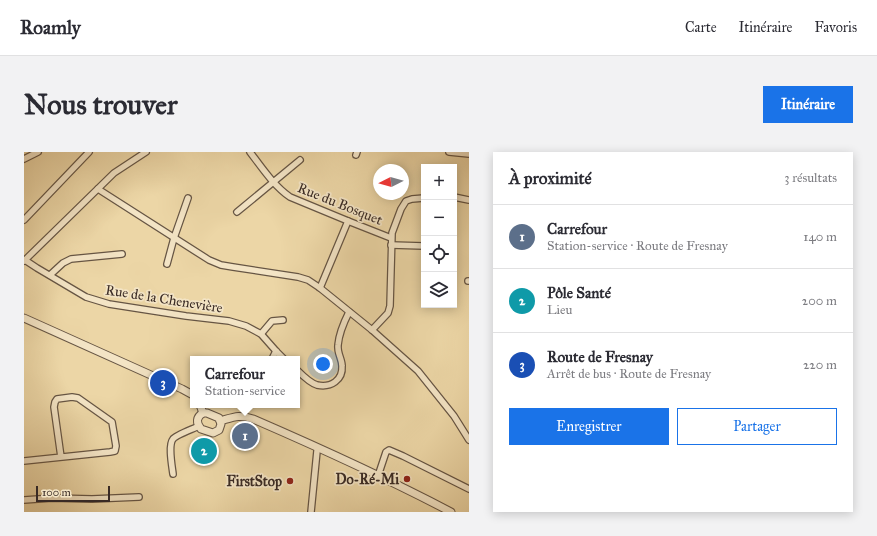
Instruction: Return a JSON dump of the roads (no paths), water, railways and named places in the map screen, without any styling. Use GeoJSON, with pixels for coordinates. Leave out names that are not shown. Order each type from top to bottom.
{"type":"FeatureCollection","features":[{"type":"Feature","properties":{"kind":"street"},"geometry":{"type":"LineString","coordinates":[[24,159],[38,152]]}},
{"type":"Feature","properties":{"kind":"street"},"geometry":{"type":"LineString","coordinates":[[24,220],[89,152]]}},
{"type":"Feature","properties":{"kind":"street"},"geometry":{"type":"LineString","coordinates":[[24,260],[114,173],[146,152]]}},
{"type":"Feature","properties":{"kind":"street","name":"Rue du Bosquet"},"geometry":{"type":"LineString","coordinates":[[250,152],[273,181],[290,197],[392,238]]}},
{"type":"Feature","properties":{"kind":"street"},"geometry":{"type":"LineString","coordinates":[[449,152],[469,154]]}},
{"type":"Feature","properties":{"kind":"street"},"geometry":{"type":"LineString","coordinates":[[237,212],[300,160]]}},
{"type":"Feature","properties":{"kind":"street"},"geometry":{"type":"LineString","coordinates":[[98,189],[201,256],[233,267],[298,277],[308,280],[320,288],[372,330],[418,371],[454,416],[469,440]]}},
{"type":"Feature","properties":{"kind":"street"},"geometry":{"type":"LineString","coordinates":[[167,264],[174,238],[188,198]]}},
{"type":"Feature","properties":{"kind":"street"},"geometry":{"type":"LineString","coordinates":[[372,330],[388,312],[390,306],[392,233],[401,209],[406,202],[412,199],[421,198]]}},
{"type":"Feature","properties":{"kind":"street"},"geometry":{"type":"LineString","coordinates":[[457,198],[469,200]]}},
{"type":"Feature","properties":{"kind":"street"},"geometry":{"type":"LineString","coordinates":[[320,288],[348,221]]}},
{"type":"Feature","properties":{"kind":"street"},"geometry":{"type":"LineString","coordinates":[[391,245],[421,246]]}},
{"type":"Feature","properties":{"kind":"street"},"geometry":{"type":"LineString","coordinates":[[50,275],[71,259],[122,254]]}},
{"type":"Feature","properties":{"kind":"street","name":"Rue de la Chenevière"},"geometry":{"type":"LineString","coordinates":[[24,260],[86,297],[104,303],[229,322],[246,326],[261,334],[281,356]]}},
{"type":"Feature","properties":{"kind":"street"},"geometry":{"type":"LineString","coordinates":[[300,373],[316,385],[328,386],[336,382],[341,374],[342,365],[338,353],[338,344],[343,325],[349,312]]}},
{"type":"Feature","properties":{"kind":"street"},"geometry":{"type":"LineString","coordinates":[[24,318],[182,388],[190,393]]}},
{"type":"Feature","properties":{"kind":"street"},"geometry":{"type":"LineString","coordinates":[[261,334],[272,321],[283,320]]}},
{"type":"Feature","properties":{"kind":"street"},"geometry":{"type":"LineString","coordinates":[[274,356],[276,351]]}},
{"type":"Feature","properties":{"kind":"street"},"geometry":{"type":"LineString","coordinates":[[24,461],[110,452],[115,451],[116,446],[112,422],[78,398],[72,397],[58,399],[55,402],[54,407],[61,457]]}},
{"type":"Feature","properties":{"kind":"street"},"geometry":{"type":"LineString","coordinates":[[201,408],[203,414]]}},
{"type":"Feature","properties":{"kind":"street"},"geometry":{"type":"LineString","coordinates":[[207,413],[219,418],[220,421],[221,424],[219,430],[213,433],[201,429],[197,422],[199,415],[207,413]]}},
{"type":"Feature","properties":{"kind":"street"},"geometry":{"type":"LineString","coordinates":[[220,421],[238,416],[244,416],[318,448],[451,512]]}},
{"type":"Feature","properties":{"kind":"street"},"geometry":{"type":"LineString","coordinates":[[173,474],[171,445],[173,439],[198,426]]}},
{"type":"Feature","properties":{"kind":"street"},"geometry":{"type":"LineString","coordinates":[[311,512],[318,448]]}},
{"type":"Feature","properties":{"kind":"street"},"geometry":{"type":"LineString","coordinates":[[378,476],[386,452],[389,450],[469,489]]}},
{"type":"Feature","properties":{"kind":"street"},"geometry":{"type":"LineString","coordinates":[[24,500],[52,498],[92,499],[139,497]]}},
{"type":"Feature","properties":{"kind":"place","name":"Route de Fresnay"},"geometry":{"type":"Point","coordinates":[163,383]}},
{"type":"Feature","properties":{"kind":"place","name":"Carrefour"},"geometry":{"type":"Point","coordinates":[245,436]}},
{"type":"Feature","properties":{"kind":"place","name":"Pôle Santé"},"geometry":{"type":"Point","coordinates":[204,451]}},
{"type":"Feature","properties":{"kind":"place","name":"Do-Ré-Mi"},"geometry":{"type":"Point","coordinates":[407,479]}},
{"type":"Feature","properties":{"kind":"place","name":"FirstStop"},"geometry":{"type":"Point","coordinates":[290,481]}}]}
